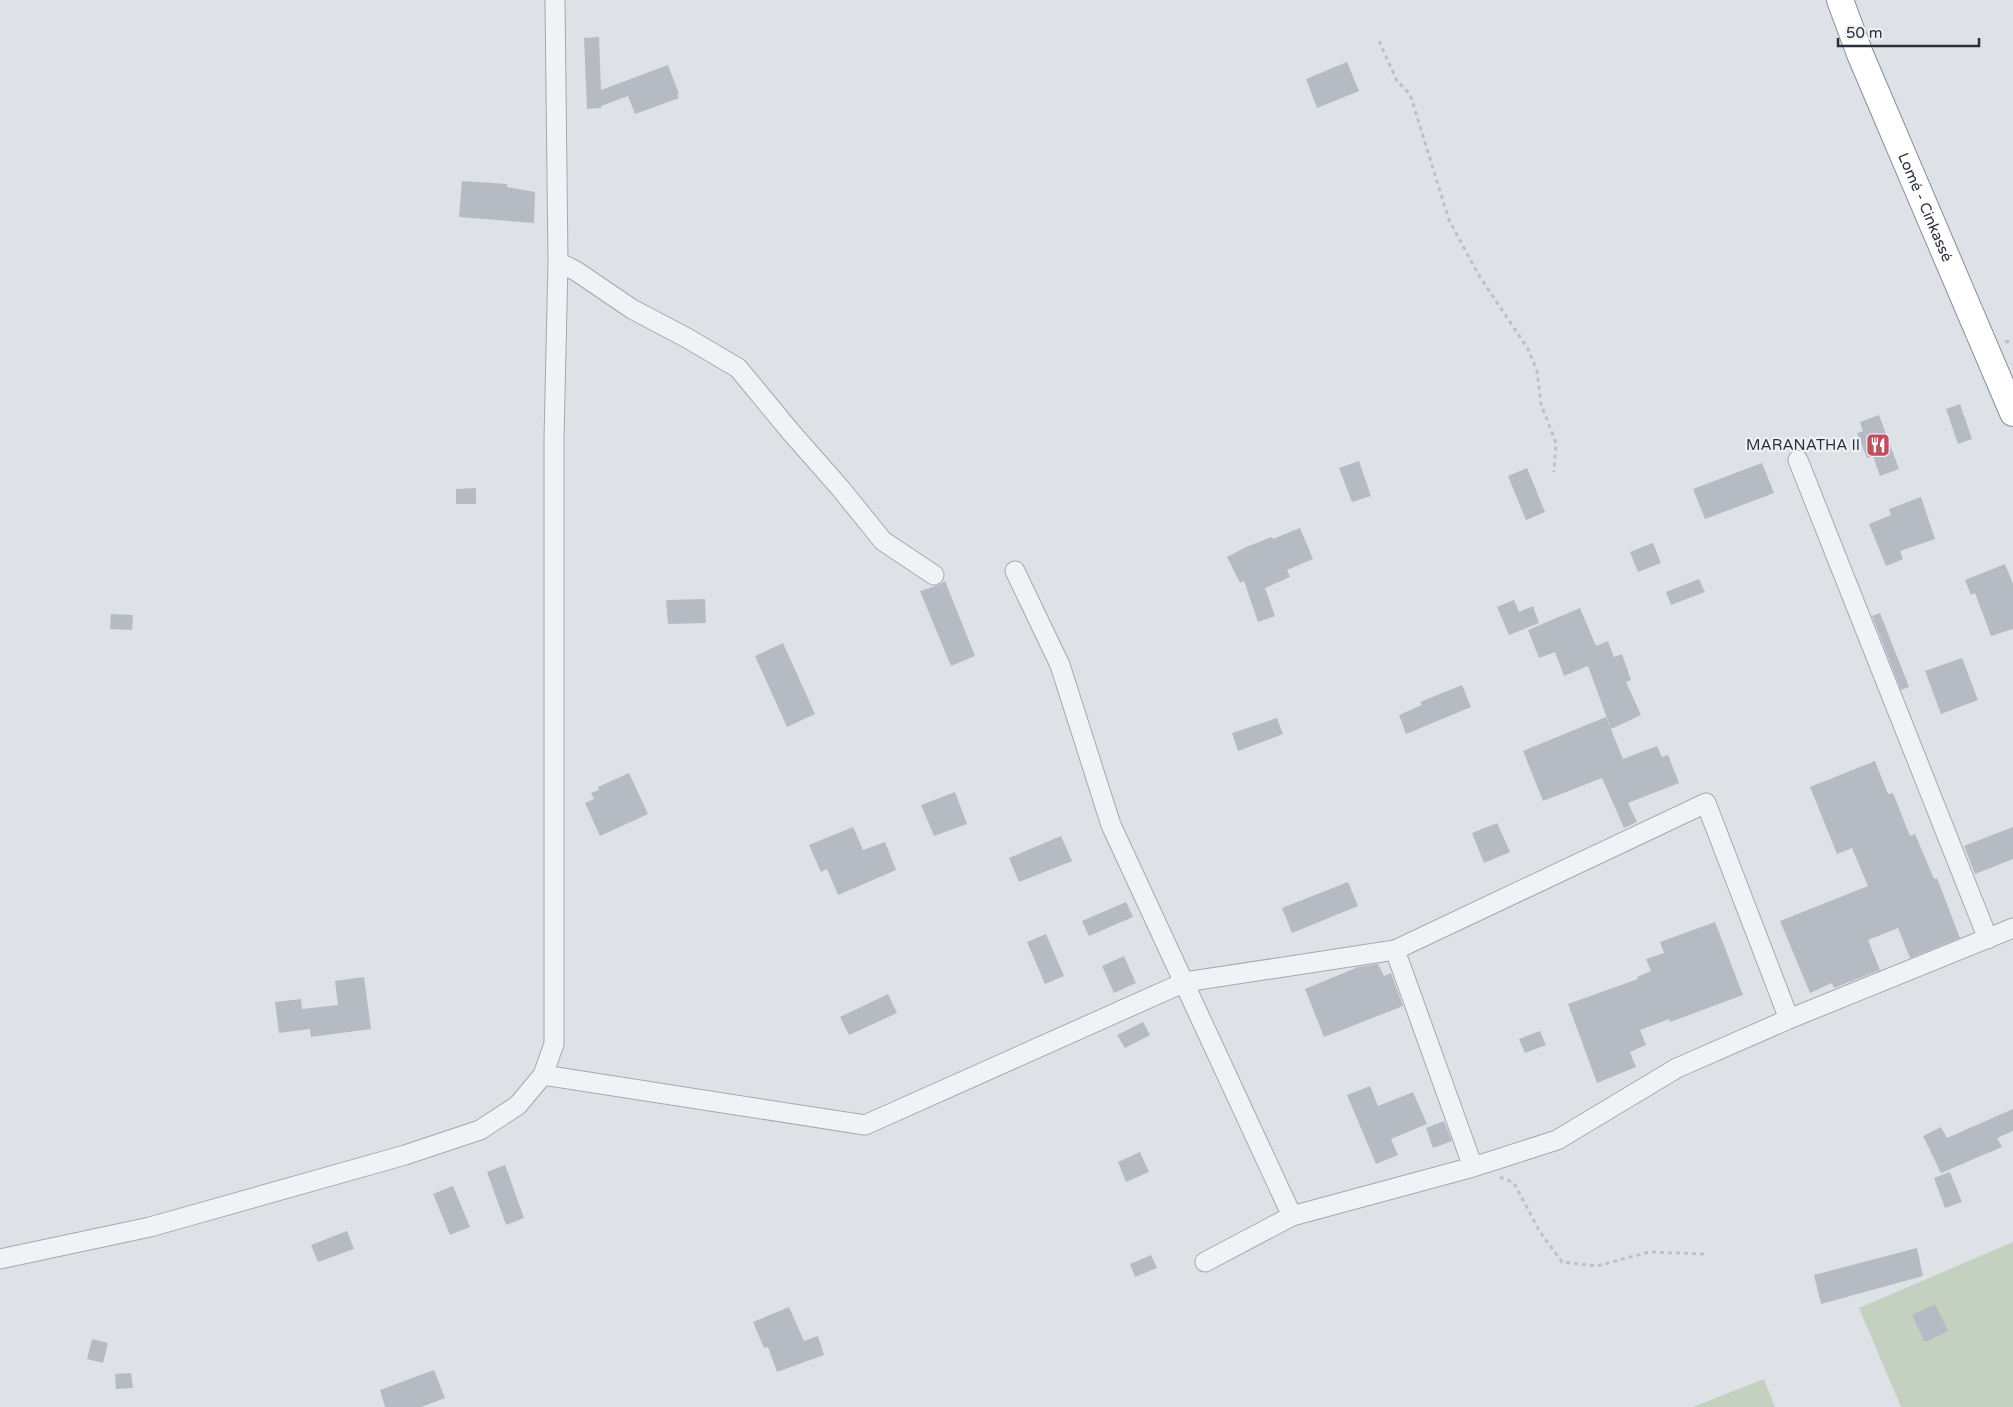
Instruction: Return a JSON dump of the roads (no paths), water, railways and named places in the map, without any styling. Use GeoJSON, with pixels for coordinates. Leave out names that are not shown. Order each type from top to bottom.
{"type":"FeatureCollection","features":[{"type":"Feature","properties":{"kind":"highway","name":"Lomé - Cinkassé"},"geometry":{"type":"LineString","coordinates":[[1840,0],[1860,54],[2013,413]]}},
{"type":"Feature","properties":{"kind":"street"},"geometry":{"type":"LineString","coordinates":[[0,1259],[150,1227],[405,1155],[480,1130],[518,1105],[543,1075],[554,1044],[554,439],[558,262],[555,0]]}},
{"type":"Feature","properties":{"kind":"street"},"geometry":{"type":"LineString","coordinates":[[558,262],[576,271],[632,309],[738,368],[883,541],[934,575]]}},
{"type":"Feature","properties":{"kind":"street"},"geometry":{"type":"LineString","coordinates":[[1798,460],[1988,939]]}},
{"type":"Feature","properties":{"kind":"street"},"geometry":{"type":"LineString","coordinates":[[1015,571],[1060,665],[1110,825],[1185,982],[1292,1216]]}},
{"type":"Feature","properties":{"kind":"street"},"geometry":{"type":"LineString","coordinates":[[543,1075],[865,1125],[1185,982],[1395,950],[1706,803],[1789,1020]]}},
{"type":"Feature","properties":{"kind":"street"},"geometry":{"type":"LineString","coordinates":[[1205,1262],[1292,1216],[1474,1167],[1556,1140],[1677,1068],[2013,928]]}},
{"type":"Feature","properties":{"kind":"street"},"geometry":{"type":"LineString","coordinates":[[1395,950],[1474,1167]]}},
{"type":"Feature","properties":{"kind":"place","name":"MARANATHA II"},"geometry":{"type":"Point","coordinates":[1878,445]}}]}
